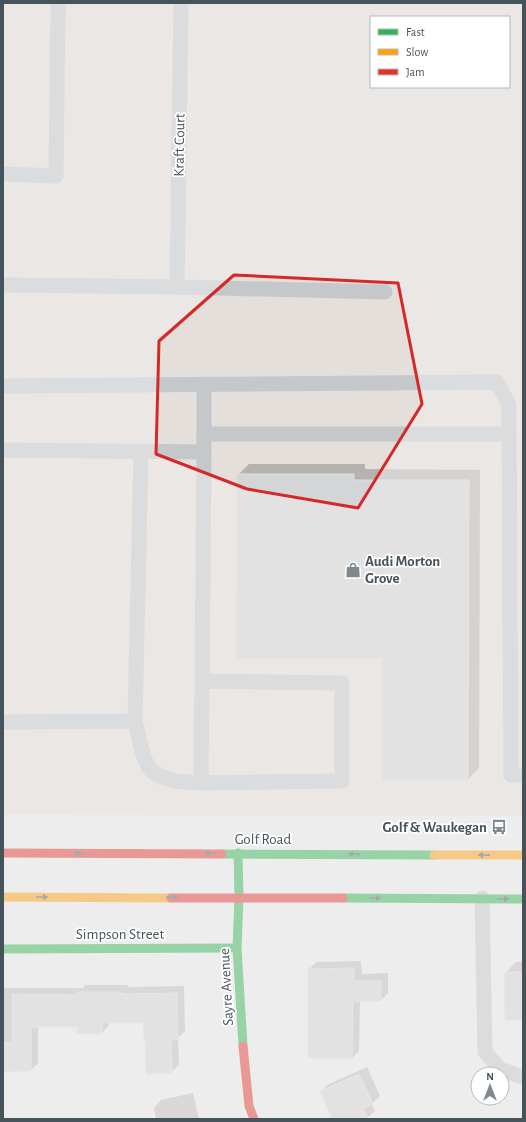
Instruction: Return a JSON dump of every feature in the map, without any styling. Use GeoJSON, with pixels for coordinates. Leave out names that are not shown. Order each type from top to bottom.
{"type":"FeatureCollection","features":[{"type":"Feature","properties":{"kind":"main road","name":"Golf Road"},"geometry":{"type":"LineString","coordinates":[[3,853],[238,853],[523,856]]}},
{"type":"Feature","properties":{"kind":"main road","name":"Sayre Avenue"},"geometry":{"type":"LineString","coordinates":[[238,853],[239,898],[237,948],[245,1072],[249,1106],[254,1119]]}},
{"type":"Feature","properties":{"kind":"main road"},"geometry":{"type":"LineString","coordinates":[[3,897],[523,899]]}},
{"type":"Feature","properties":{"kind":"main road","name":"Simpson Street"},"geometry":{"type":"LineString","coordinates":[[3,949],[237,948]]}},
{"type":"Feature","properties":{"kind":"lane"},"geometry":{"type":"LineString","coordinates":[[3,174],[56,176],[58,3]]}},
{"type":"Feature","properties":{"kind":"lane","name":"Kraft Court"},"geometry":{"type":"LineString","coordinates":[[177,287],[181,3]]}},
{"type":"Feature","properties":{"kind":"lane"},"geometry":{"type":"LineString","coordinates":[[3,285],[386,292]]}},
{"type":"Feature","properties":{"kind":"lane"},"geometry":{"type":"LineString","coordinates":[[3,386],[498,382],[508,405],[509,434],[516,462],[511,775],[523,775]]}},
{"type":"Feature","properties":{"kind":"lane"},"geometry":{"type":"LineString","coordinates":[[201,783],[204,384]]}},
{"type":"Feature","properties":{"kind":"lane"},"geometry":{"type":"LineString","coordinates":[[204,434],[509,434]]}},
{"type":"Feature","properties":{"kind":"lane"},"geometry":{"type":"LineString","coordinates":[[3,450],[204,452]]}},
{"type":"Feature","properties":{"kind":"lane"},"geometry":{"type":"LineString","coordinates":[[141,452],[135,720],[143,754],[152,772],[175,781],[201,783],[342,781],[342,683],[202,681]]}},
{"type":"Feature","properties":{"kind":"lane"},"geometry":{"type":"LineString","coordinates":[[3,722],[135,720]]}},
{"type":"Feature","properties":{"kind":"lane"},"geometry":{"type":"LineString","coordinates":[[482,898],[485,1052],[500,1069],[523,1076]]}},
{"type":"Feature","properties":{"kind":"highlighted area"},"geometry":{"type":"Polygon","coordinates":[[[234,275],[398,283],[422,404],[358,508],[247,489],[156,454],[159,341],[234,275]]]}},
{"type":"Feature","properties":{"kind":"shaded area"},"geometry":{"type":"Polygon","coordinates":[[[3,3],[523,3],[523,816],[3,815],[3,3]]]}},
{"type":"Feature","properties":{"kind":"building","name":"Audi Morton Grove"},"geometry":{"type":"Polygon","coordinates":[[[237,474],[354,474],[354,480],[469,480],[468,780],[382,780],[382,659],[236,659],[237,474]]]}},
{"type":"Feature","properties":{"kind":"building"},"geometry":{"type":"Polygon","coordinates":[[[354,968],[354,981],[381,981],[381,1001],[353,1002],[352,1059],[308,1058],[308,969],[354,968]]]}},
{"type":"Feature","properties":{"kind":"building"},"geometry":{"type":"Polygon","coordinates":[[[504,972],[523,972],[523,1020],[505,1020],[504,972]]]}},
{"type":"Feature","properties":{"kind":"building"},"geometry":{"type":"Polygon","coordinates":[[[77,992],[121,992],[121,994],[177,993],[178,1040],[171,1040],[172,1073],[146,1074],[143,1023],[102,1023],[102,1034],[77,1034],[77,1027],[31,1027],[31,1071],[3,1072],[3,1042],[12,1042],[12,994],[77,995],[77,992]]]}},
{"type":"Feature","properties":{"kind":"building"},"geometry":{"type":"Polygon","coordinates":[[[359,1074],[373,1104],[363,1109],[368,1119],[332,1119],[320,1091],[359,1074]]]}},
{"type":"Feature","properties":{"kind":"traffic: fast"},"geometry":{"type":"LineString","coordinates":[[238,853],[239,898],[237,948],[243,1046]]}},
{"type":"Feature","properties":{"kind":"traffic: fast"},"geometry":{"type":"LineString","coordinates":[[222,854],[434,855]]}},
{"type":"Feature","properties":{"kind":"traffic: fast"},"geometry":{"type":"LineString","coordinates":[[343,898],[523,899]]}},
{"type":"Feature","properties":{"kind":"traffic: fast"},"geometry":{"type":"LineString","coordinates":[[3,949],[237,948]]}},
{"type":"Feature","properties":{"kind":"traffic: slow"},"geometry":{"type":"LineString","coordinates":[[434,855],[523,855]]}},
{"type":"Feature","properties":{"kind":"traffic: slow"},"geometry":{"type":"LineString","coordinates":[[3,897],[171,898]]}},
{"type":"Feature","properties":{"kind":"traffic: jam"},"geometry":{"type":"LineString","coordinates":[[3,853],[222,854]]}},
{"type":"Feature","properties":{"kind":"traffic: jam"},"geometry":{"type":"LineString","coordinates":[[171,898],[343,898]]}},
{"type":"Feature","properties":{"kind":"traffic: jam"},"geometry":{"type":"LineString","coordinates":[[243,1046],[249,1106],[254,1119]]}},
{"type":"Feature","properties":{"kind":"place","name":"Audi Morton Grove"},"geometry":{"type":"Point","coordinates":[353,570]}},
{"type":"Feature","properties":{"kind":"place","name":"Golf & Waukegan"},"geometry":{"type":"Point","coordinates":[499,827]}}]}
